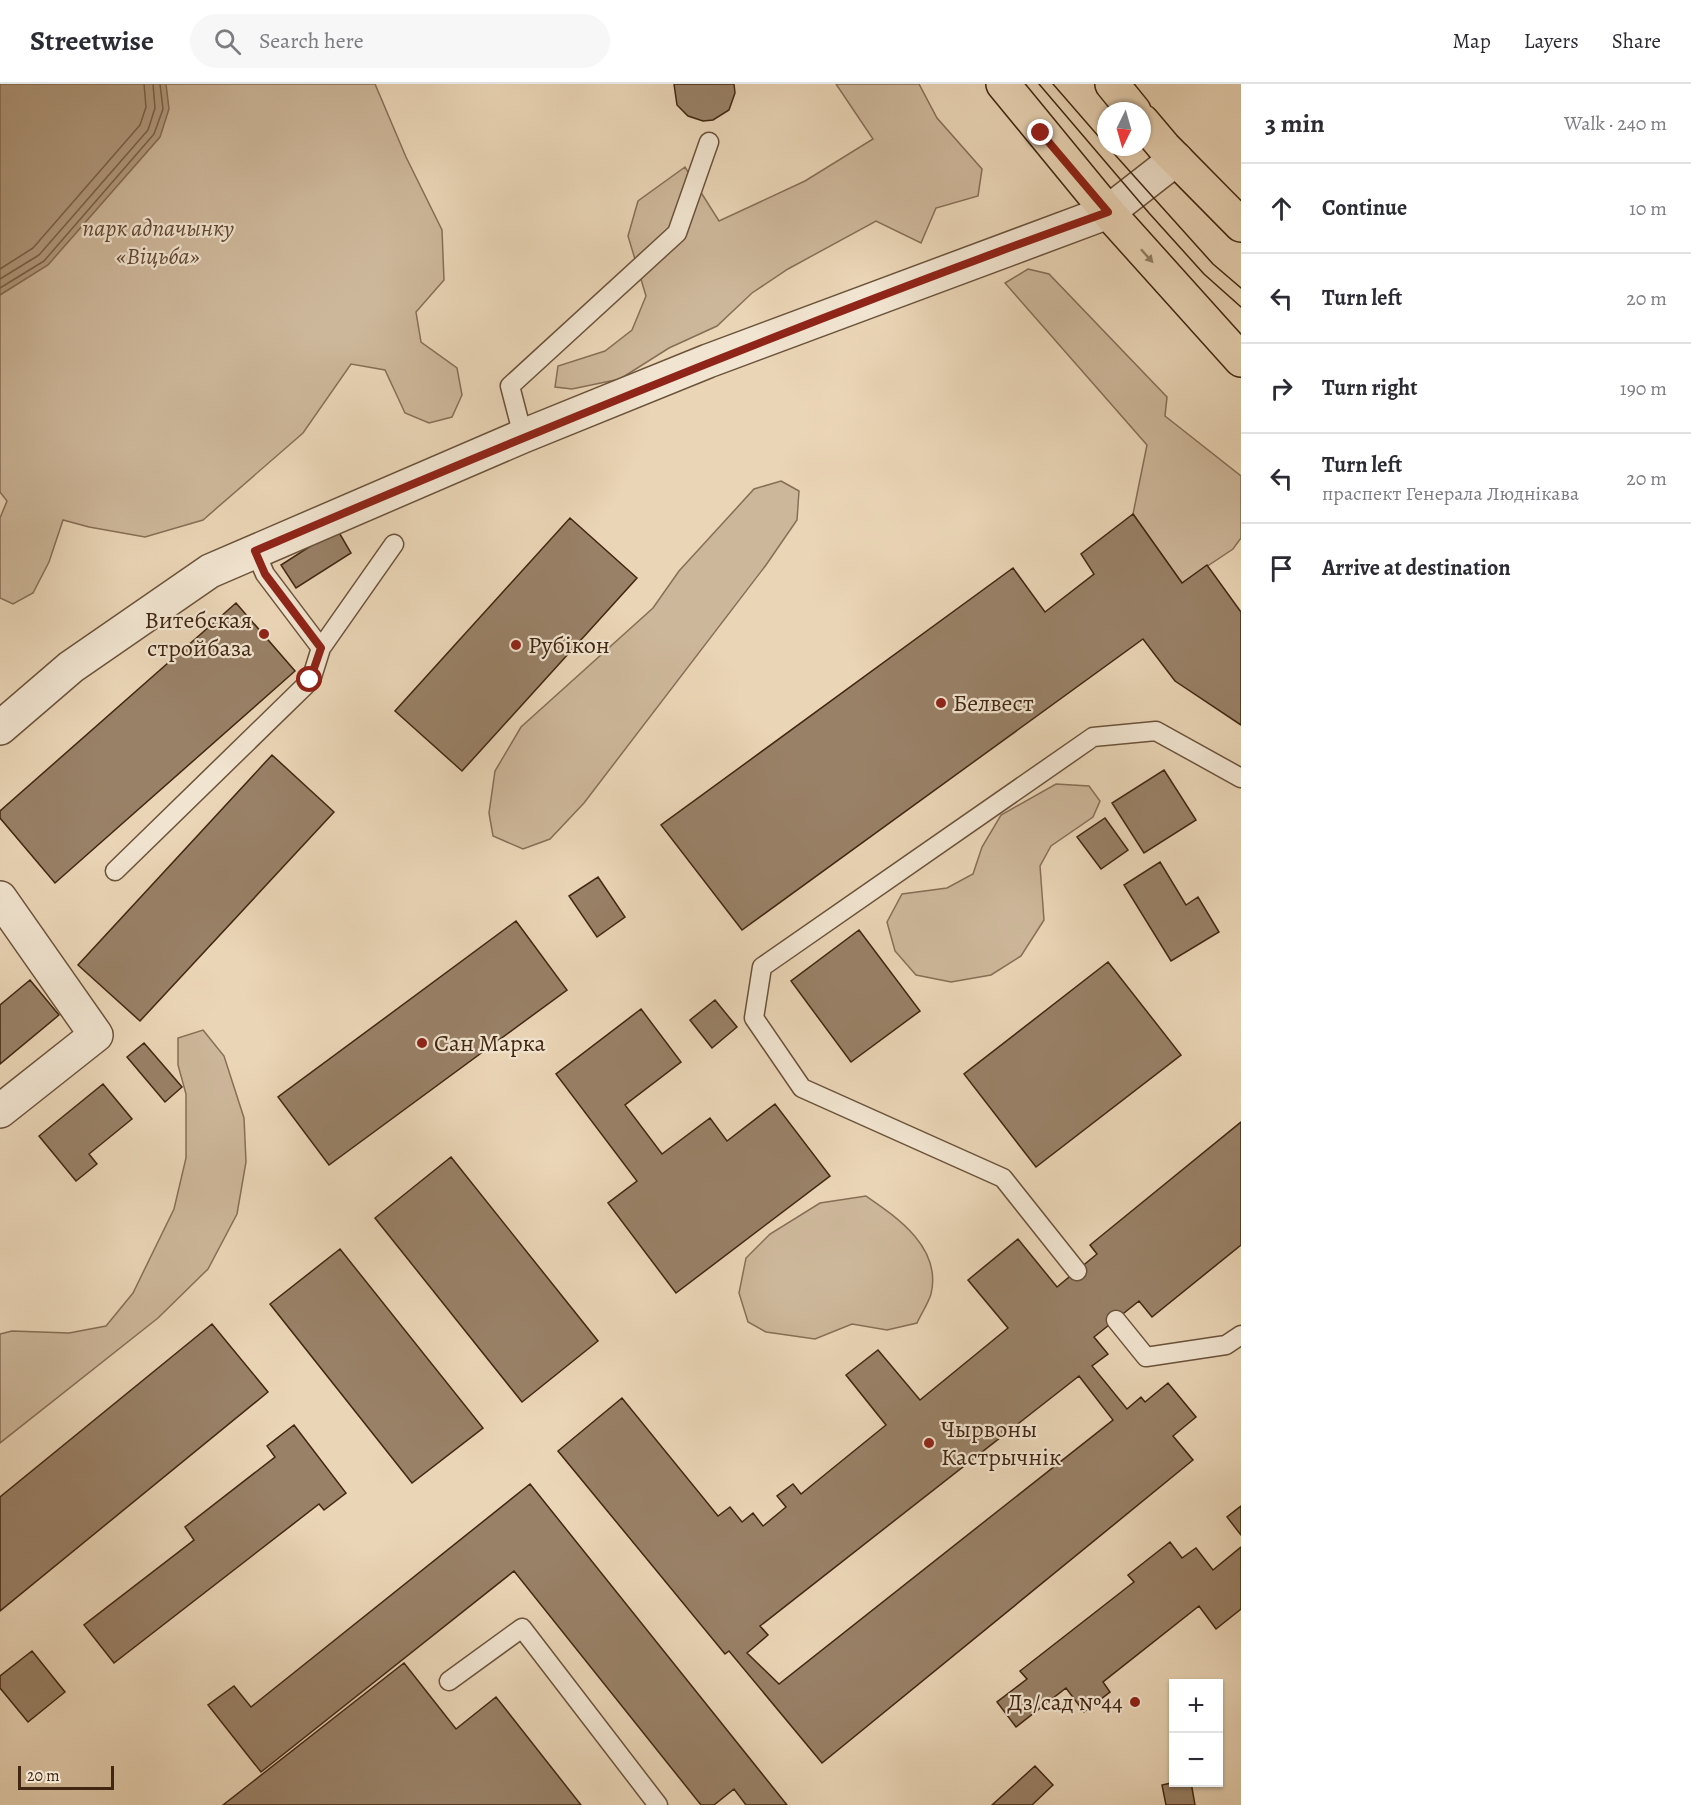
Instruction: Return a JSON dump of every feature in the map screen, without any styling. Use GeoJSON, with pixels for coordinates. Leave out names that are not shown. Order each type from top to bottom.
{"type":"FeatureCollection","features":[{"type":"Feature","properties":{"kind":"main road"},"geometry":{"type":"LineString","coordinates":[[1003,84],[1108,212],[1241,360]]}},
{"type":"Feature","properties":{"kind":"main road"},"geometry":{"type":"LineString","coordinates":[[1112,84],[1127,102]]}},
{"type":"Feature","properties":{"kind":"main road"},"geometry":{"type":"LineString","coordinates":[[1151,131],[1241,225]]}},
{"type":"Feature","properties":{"kind":"street"},"geometry":{"type":"LineString","coordinates":[[0,728],[71,667],[210,571],[524,436],[708,362],[1108,212],[1176,159]]}},
{"type":"Feature","properties":{"kind":"street"},"geometry":{"type":"LineString","coordinates":[[0,898],[96,1035],[0,1111]]}},
{"type":"Feature","properties":{"kind":"lane"},"geometry":{"type":"LineString","coordinates":[[524,436],[510,386],[677,232],[709,142]]}},
{"type":"Feature","properties":{"kind":"lane"},"geometry":{"type":"LineString","coordinates":[[115,871],[310,680],[321,648],[394,544]]}},
{"type":"Feature","properties":{"kind":"lane"},"geometry":{"type":"LineString","coordinates":[[255,551],[265,574],[321,648]]}},
{"type":"Feature","properties":{"kind":"lane"},"geometry":{"type":"LineString","coordinates":[[1077,1270],[1004,1178],[802,1088],[754,1018],[762,967],[1093,737],[1156,731],[1241,778]]}},
{"type":"Feature","properties":{"kind":"lane"},"geometry":{"type":"LineString","coordinates":[[1116,1320],[1146,1358],[1226,1345],[1241,1335]]}},
{"type":"Feature","properties":{"kind":"lane"},"geometry":{"type":"LineString","coordinates":[[449,1681],[522,1628],[658,1805]]}},
{"type":"Feature","properties":{"kind":"green space","name":"парк адпачынку «Віцьба»"},"geometry":{"type":"Polygon","coordinates":[[[0,84],[375,84],[406,157],[442,230],[444,280],[416,312],[421,342],[457,368],[462,395],[452,417],[429,423],[405,413],[385,370],[351,364],[303,433],[203,520],[145,537],[63,520],[49,562],[33,593],[13,604],[0,598],[0,518],[7,501],[0,492],[0,84]]]}},
{"type":"Feature","properties":{"kind":"green space"},"geometry":{"type":"Polygon","coordinates":[[[836,84],[919,84],[937,118],[982,169],[978,196],[936,208],[921,243],[876,221],[788,269],[752,293],[717,326],[669,348],[620,379],[572,389],[555,387],[558,366],[605,351],[632,330],[646,296],[628,236],[638,201],[685,167],[719,221],[805,181],[873,139],[836,84]]]}},
{"type":"Feature","properties":{"kind":"green space"},"geometry":{"type":"Polygon","coordinates":[[[1028,269],[1049,274],[1167,397],[1165,416],[1241,476],[1241,538],[1233,549],[1182,583],[1133,514],[1147,445],[1005,283],[1028,269]]]}},
{"type":"Feature","properties":{"kind":"green space"},"geometry":{"type":"Polygon","coordinates":[[[781,481],[799,491],[797,520],[766,565],[584,803],[550,839],[523,849],[493,836],[489,813],[495,771],[521,727],[653,608],[679,571],[754,489],[781,481]]]}},
{"type":"Feature","properties":{"kind":"green space"},"geometry":{"type":"Polygon","coordinates":[[[1056,784],[1089,786],[1100,801],[1093,817],[1051,846],[1040,866],[1044,920],[1021,956],[991,975],[951,982],[916,975],[895,951],[887,922],[902,894],[947,888],[973,874],[982,847],[1001,815],[1056,784]]]}},
{"type":"Feature","properties":{"kind":"green space"},"geometry":{"type":"Polygon","coordinates":[[[203,1030],[224,1056],[244,1118],[246,1162],[237,1214],[208,1269],[158,1318],[0,1443],[0,1334],[12,1331],[69,1333],[106,1326],[133,1293],[174,1209],[186,1158],[186,1094],[178,1065],[178,1038],[203,1030]]]}},
{"type":"Feature","properties":{"kind":"green space"},"geometry":{"type":"Polygon","coordinates":[[[866,1196],[891,1214],[915,1236],[930,1262],[933,1277],[931,1294],[917,1323],[887,1330],[852,1324],[815,1339],[766,1332],[748,1322],[739,1293],[746,1258],[770,1234],[820,1203],[866,1196]]]}},
{"type":"Feature","properties":{"kind":"water"},"geometry":{"type":"Polygon","coordinates":[[[0,84],[166,84],[169,109],[160,137],[48,265],[0,295],[0,84]]]}},
{"type":"Feature","properties":{"kind":"building"},"geometry":{"type":"Polygon","coordinates":[[[674,84],[734,84],[735,93],[729,110],[713,120],[703,121],[688,116],[677,105],[674,84]]]}},
{"type":"Feature","properties":{"kind":"building","name":"Белвест"},"geometry":{"type":"Polygon","coordinates":[[[1133,514],[1182,583],[1207,565],[1241,612],[1241,725],[1175,681],[1143,639],[742,930],[661,825],[1013,568],[1045,612],[1094,574],[1081,554],[1133,514]]]}},
{"type":"Feature","properties":{"kind":"building","name":"Рубікон"},"geometry":{"type":"Polygon","coordinates":[[[570,518],[637,578],[462,771],[395,711],[570,518]]]}},
{"type":"Feature","properties":{"kind":"building"},"geometry":{"type":"Polygon","coordinates":[[[337,529],[351,553],[296,588],[281,565],[337,529]]]}},
{"type":"Feature","properties":{"kind":"building"},"geometry":{"type":"Polygon","coordinates":[[[236,603],[295,671],[55,883],[0,818],[0,811],[236,603]]]}},
{"type":"Feature","properties":{"kind":"building"},"geometry":{"type":"Polygon","coordinates":[[[272,755],[334,812],[140,1021],[78,965],[272,755]]]}},
{"type":"Feature","properties":{"kind":"building"},"geometry":{"type":"Polygon","coordinates":[[[1164,770],[1196,820],[1144,853],[1112,803],[1164,770]]]}},
{"type":"Feature","properties":{"kind":"building"},"geometry":{"type":"Polygon","coordinates":[[[1105,818],[1128,850],[1101,869],[1077,837],[1105,818]]]}},
{"type":"Feature","properties":{"kind":"building"},"geometry":{"type":"Polygon","coordinates":[[[1160,862],[1186,905],[1198,897],[1219,932],[1171,961],[1124,885],[1160,862]]]}},
{"type":"Feature","properties":{"kind":"building"},"geometry":{"type":"Polygon","coordinates":[[[598,877],[625,917],[597,937],[569,896],[598,877]]]}},
{"type":"Feature","properties":{"kind":"building","name":"Сан Марка"},"geometry":{"type":"Polygon","coordinates":[[[516,921],[567,990],[329,1165],[278,1097],[516,921]]]}},
{"type":"Feature","properties":{"kind":"building"},"geometry":{"type":"Polygon","coordinates":[[[859,930],[920,1011],[851,1062],[791,981],[859,930]]]}},
{"type":"Feature","properties":{"kind":"building"},"geometry":{"type":"Polygon","coordinates":[[[1108,962],[1181,1055],[1036,1167],[964,1074],[1108,962]]]}},
{"type":"Feature","properties":{"kind":"building"},"geometry":{"type":"Polygon","coordinates":[[[30,980],[59,1015],[0,1064],[0,1005],[30,980]]]}},
{"type":"Feature","properties":{"kind":"building"},"geometry":{"type":"Polygon","coordinates":[[[715,1000],[737,1027],[712,1048],[690,1020],[715,1000]]]}},
{"type":"Feature","properties":{"kind":"building"},"geometry":{"type":"Polygon","coordinates":[[[641,1009],[681,1062],[625,1105],[662,1154],[710,1118],[727,1141],[775,1104],[830,1176],[676,1293],[608,1203],[637,1181],[556,1074],[641,1009]]]}},
{"type":"Feature","properties":{"kind":"building"},"geometry":{"type":"Polygon","coordinates":[[[144,1043],[182,1087],[165,1102],[127,1057],[144,1043]]]}},
{"type":"Feature","properties":{"kind":"building"},"geometry":{"type":"Polygon","coordinates":[[[103,1084],[132,1119],[89,1154],[97,1164],[76,1181],[39,1136],[103,1084]]]}},
{"type":"Feature","properties":{"kind":"building","name":"Чырвоны Кастрычнік"},"geometry":{"type":"Polygon","coordinates":[[[1241,1122],[1241,1245],[1152,1317],[1139,1301],[1094,1337],[1108,1354],[1092,1366],[1127,1409],[1141,1397],[1145,1402],[1168,1383],[1196,1417],[1173,1436],[1193,1460],[822,1763],[729,1651],[725,1654],[558,1451],[622,1398],[718,1516],[730,1507],[742,1522],[753,1513],[763,1526],[786,1507],[777,1496],[793,1484],[801,1494],[886,1425],[846,1375],[878,1350],[920,1400],[1008,1328],[968,1280],[1018,1239],[1057,1287],[1097,1254],[1090,1245],[1241,1122]],[[1079,1376],[760,1626],[768,1635],[747,1653],[779,1684],[1113,1420],[1079,1376]]]}},
{"type":"Feature","properties":{"kind":"building"},"geometry":{"type":"Polygon","coordinates":[[[451,1157],[598,1341],[522,1402],[375,1218],[451,1157]]]}},
{"type":"Feature","properties":{"kind":"building"},"geometry":{"type":"Polygon","coordinates":[[[340,1249],[483,1428],[412,1483],[270,1304],[340,1249]]]}},
{"type":"Feature","properties":{"kind":"building"},"geometry":{"type":"Polygon","coordinates":[[[212,1324],[268,1392],[0,1611],[0,1497],[212,1324]]]}},
{"type":"Feature","properties":{"kind":"building"},"geometry":{"type":"Polygon","coordinates":[[[294,1425],[346,1493],[324,1510],[319,1504],[114,1663],[84,1625],[194,1540],[185,1527],[275,1457],[267,1446],[294,1425]]]}},
{"type":"Feature","properties":{"kind":"building"},"geometry":{"type":"Polygon","coordinates":[[[530,1484],[787,1805],[746,1805],[734,1789],[714,1805],[701,1805],[514,1571],[261,1772],[208,1705],[234,1686],[251,1707],[530,1484]]]}},
{"type":"Feature","properties":{"kind":"building"},"geometry":{"type":"Polygon","coordinates":[[[1241,1506],[1241,1535],[1227,1517],[1241,1506]]]}},
{"type":"Feature","properties":{"kind":"building"},"geometry":{"type":"Polygon","coordinates":[[[1170,1542],[1182,1558],[1196,1548],[1213,1570],[1241,1547],[1241,1609],[1216,1629],[1199,1606],[1103,1682],[1110,1692],[1084,1712],[1066,1688],[1016,1727],[997,1702],[1027,1679],[1020,1671],[1134,1582],[1128,1575],[1170,1542]]]}},
{"type":"Feature","properties":{"kind":"building"},"geometry":{"type":"Polygon","coordinates":[[[32,1651],[65,1692],[28,1722],[0,1688],[0,1676],[32,1651]]]}},
{"type":"Feature","properties":{"kind":"building"},"geometry":{"type":"Polygon","coordinates":[[[404,1663],[456,1729],[496,1697],[581,1805],[223,1805],[404,1663]]]}},
{"type":"Feature","properties":{"kind":"building"},"geometry":{"type":"Polygon","coordinates":[[[1035,1766],[1053,1785],[1032,1805],[992,1805],[1035,1766]]]}},
{"type":"Feature","properties":{"kind":"building"},"geometry":{"type":"Polygon","coordinates":[[[1169,1783],[1169,1787],[1192,1787],[1195,1805],[1166,1805],[1162,1785],[1169,1783]]]}},
{"type":"Feature","properties":{"kind":"tram line"},"geometry":{"type":"LineString","coordinates":[[1039,84],[1204,274],[1241,307]]}},
{"type":"Feature","properties":{"kind":"tram line"},"geometry":{"type":"LineString","coordinates":[[1053,84],[1097,135]]}},
{"type":"Feature","properties":{"kind":"tram line"},"geometry":{"type":"LineString","coordinates":[[1116,156],[1213,264],[1241,288]]}},
{"type":"Feature","properties":{"kind":"place","name":"Витебская стройбаза"},"geometry":{"type":"Point","coordinates":[264,634]}},
{"type":"Feature","properties":{"kind":"place","name":"Рубікон"},"geometry":{"type":"Point","coordinates":[516,645]}},
{"type":"Feature","properties":{"kind":"place","name":"Белвест"},"geometry":{"type":"Point","coordinates":[941,703]}},
{"type":"Feature","properties":{"kind":"place","name":"Сан Марка"},"geometry":{"type":"Point","coordinates":[422,1043]}},
{"type":"Feature","properties":{"kind":"place","name":"Чырвоны Кастрычнік"},"geometry":{"type":"Point","coordinates":[929,1443]}},
{"type":"Feature","properties":{"kind":"place","name":"Дз/сад №44"},"geometry":{"type":"Point","coordinates":[1135,1702]}},
{"type":"Feature","properties":{"kind":"route"},"geometry":{"type":"LineString","coordinates":[[310,680],[321,648],[265,574],[255,551],[524,436],[708,362],[1108,212],[1041,133]]}}]}
